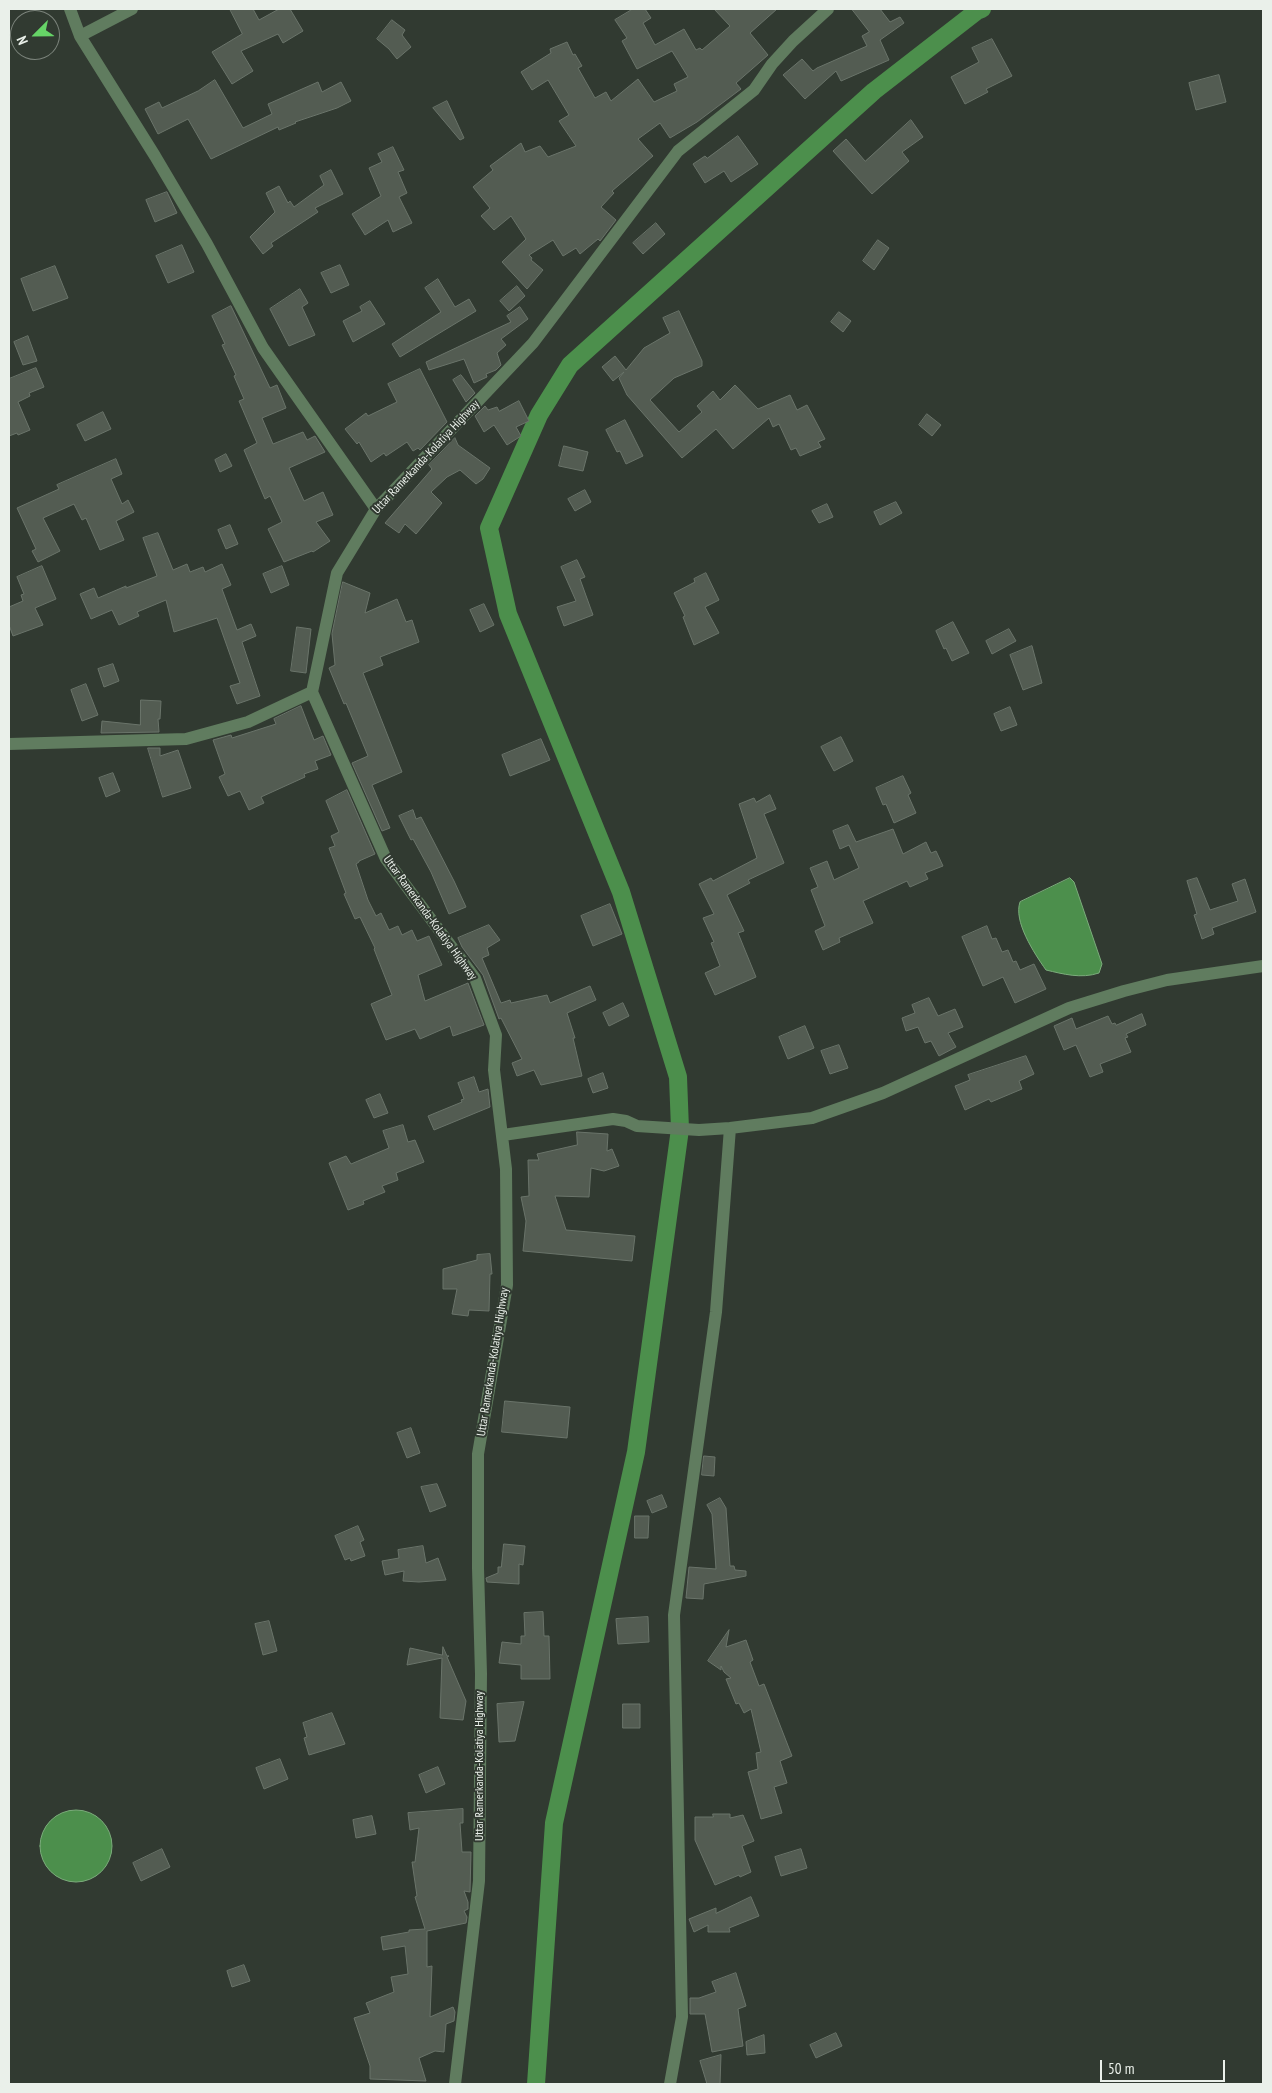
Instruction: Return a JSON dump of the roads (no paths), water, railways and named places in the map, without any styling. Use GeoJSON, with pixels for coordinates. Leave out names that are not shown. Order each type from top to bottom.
{"type":"FeatureCollection","features":[{"type":"Feature","properties":{"kind":"street"},"geometry":{"type":"LineString","coordinates":[[70,9],[80,36],[207,244],[263,348],[376,509]]}},
{"type":"Feature","properties":{"kind":"street"},"geometry":{"type":"LineString","coordinates":[[80,36],[132,9]]}},
{"type":"Feature","properties":{"kind":"street","name":"Uttar Ramerkanda-Kolatiya Highway"},"geometry":{"type":"LineString","coordinates":[[455,2084],[479,1881],[478,1454],[507,1285],[506,1169],[494,1070],[496,1035],[475,978],[386,859],[312,692],[337,572],[376,509],[533,343],[678,151],[754,90],[772,64],[793,41],[828,9]]}},
{"type":"Feature","properties":{"kind":"street"},"geometry":{"type":"LineString","coordinates":[[9,744],[186,739],[248,722],[312,692]]}},
{"type":"Feature","properties":{"kind":"street"},"geometry":{"type":"LineString","coordinates":[[503,1135],[612,1119],[626,1121],[637,1126],[698,1130],[812,1118],[883,1093],[1070,1008],[1124,991],[1168,980],[1263,966]]}},
{"type":"Feature","properties":{"kind":"street"},"geometry":{"type":"LineString","coordinates":[[670,2084],[682,2017],[674,1615],[716,1312],[730,1128]]}},
{"type":"Feature","properties":{"kind":"waterway"},"geometry":{"type":"LineString","coordinates":[[536,2084],[554,1823],[636,1452],[680,1129],[678,1077],[621,892],[508,614],[489,528],[539,415],[570,365],[874,91],[982,9]]}}]}
